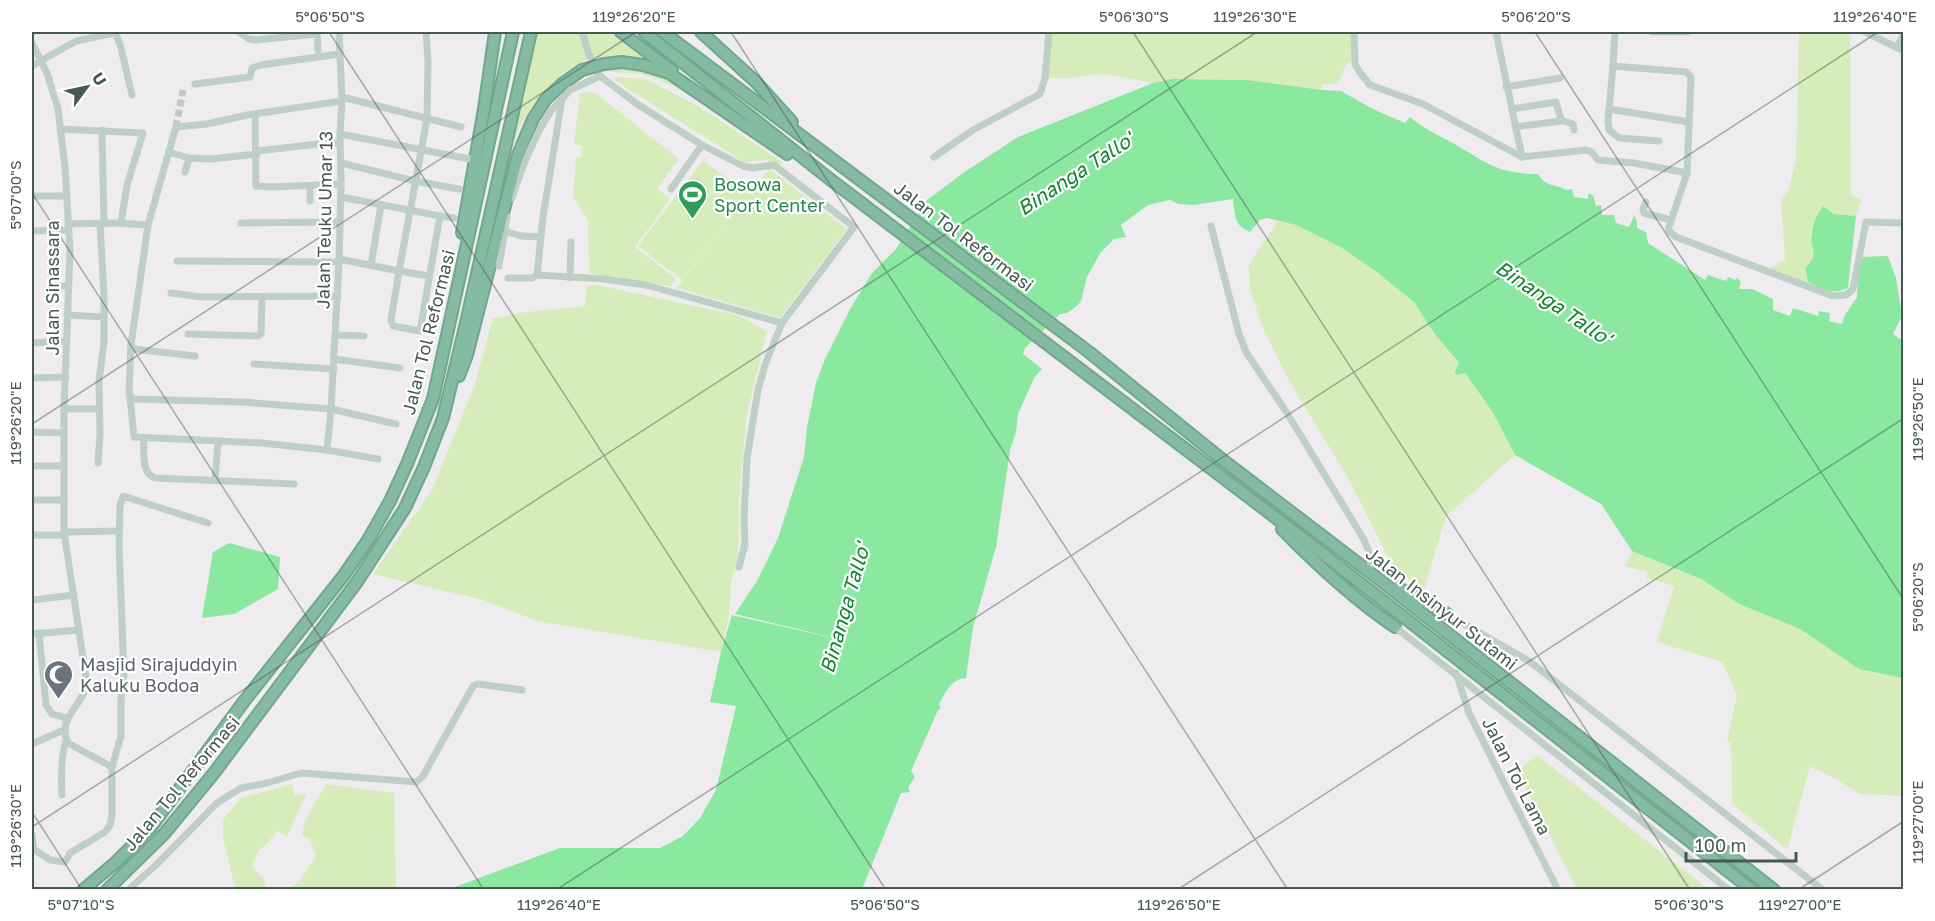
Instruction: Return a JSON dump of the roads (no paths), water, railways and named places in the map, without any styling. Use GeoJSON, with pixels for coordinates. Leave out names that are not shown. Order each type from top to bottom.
{"type":"FeatureCollection","features":[{"type":"Feature","properties":{"kind":"highway"},"geometry":{"type":"LineString","coordinates":[[433,399],[484,109],[495,32]]}},
{"type":"Feature","properties":{"kind":"highway","name":"Jalan Tol Reformasi"},"geometry":{"type":"LineString","coordinates":[[83,890],[116,862],[151,827],[245,700],[344,575],[368,540],[390,501],[433,399],[513,32]]}},
{"type":"Feature","properties":{"kind":"highway","name":"Jalan Tol Reformasi"},"geometry":{"type":"LineString","coordinates":[[107,890],[171,825],[261,712],[357,582],[405,508],[443,418],[531,32]]}},
{"type":"Feature","properties":{"kind":"highway"},"geometry":{"type":"LineString","coordinates":[[621,32],[698,92]]}},
{"type":"Feature","properties":{"kind":"highway"},"geometry":{"type":"LineString","coordinates":[[644,32],[831,180]]}},
{"type":"Feature","properties":{"kind":"highway"},"geometry":{"type":"LineString","coordinates":[[663,32],[819,147]]}},
{"type":"Feature","properties":{"kind":"highway"},"geometry":{"type":"LineString","coordinates":[[701,32],[756,82],[785,116],[819,147]]}},
{"type":"Feature","properties":{"kind":"highway"},"geometry":{"type":"LineString","coordinates":[[443,418],[467,355],[518,155],[532,119],[546,99],[582,70],[622,62],[643,65],[669,74],[800,163],[831,180]]}},
{"type":"Feature","properties":{"kind":"highway","name":"Jalan Tol Reformasi"},"geometry":{"type":"LineString","coordinates":[[819,147],[1089,352]]}},
{"type":"Feature","properties":{"kind":"highway","name":"Jalan Tol Reformasi"},"geometry":{"type":"LineString","coordinates":[[831,180],[1079,369]]}},
{"type":"Feature","properties":{"kind":"highway","name":"Jalan Insinyur Sutami"},"geometry":{"type":"LineString","coordinates":[[1089,352],[1219,458],[1371,573],[1774,890]]}},
{"type":"Feature","properties":{"kind":"highway","name":"Jalan Insinyur Sutami"},"geometry":{"type":"LineString","coordinates":[[1079,369],[1259,505],[1752,890]]}},
{"type":"Feature","properties":{"kind":"highway"},"geometry":{"type":"LineString","coordinates":[[1259,505],[1314,562],[1395,627]]}},
{"type":"Feature","properties":{"kind":"highway"},"geometry":{"type":"LineString","coordinates":[[1371,573],[1448,614]]}},
{"type":"Feature","properties":{"kind":"street"},"geometry":{"type":"LineString","coordinates":[[239,32],[252,40],[317,33],[318,50]]}},
{"type":"Feature","properties":{"kind":"street","name":"Jalan Teuku Umar 13"},"geometry":{"type":"LineString","coordinates":[[327,450],[334,369],[341,197],[342,99],[339,32]]}},
{"type":"Feature","properties":{"kind":"street"},"geometry":{"type":"LineString","coordinates":[[426,32],[427,119],[399,271],[392,324],[420,331],[440,216]]}},
{"type":"Feature","properties":{"kind":"street"},"geometry":{"type":"LineString","coordinates":[[582,32],[590,57],[600,76],[637,104],[702,145],[748,168],[774,165],[854,227],[782,323],[766,362],[755,404],[747,458],[745,544],[739,567]]}},
{"type":"Feature","properties":{"kind":"street"},"geometry":{"type":"LineString","coordinates":[[934,157],[973,130],[1040,94],[1045,78],[1049,32]]}},
{"type":"Feature","properties":{"kind":"street"},"geometry":{"type":"LineString","coordinates":[[1354,32],[1355,63],[1370,85],[1423,104],[1522,157],[1586,150],[1598,160],[1687,173]]}},
{"type":"Feature","properties":{"kind":"street"},"geometry":{"type":"LineString","coordinates":[[1496,32],[1522,157]]}},
{"type":"Feature","properties":{"kind":"street"},"geometry":{"type":"LineString","coordinates":[[1615,32],[1608,127],[1614,136],[1622,139],[1659,141]]}},
{"type":"Feature","properties":{"kind":"street"},"geometry":{"type":"LineString","coordinates":[[1653,32],[1688,32]]}},
{"type":"Feature","properties":{"kind":"street"},"geometry":{"type":"LineString","coordinates":[[1865,32],[1900,49],[1904,34]]}},
{"type":"Feature","properties":{"kind":"street"},"geometry":{"type":"LineString","coordinates":[[32,66],[78,40],[116,33],[132,95]]}},
{"type":"Feature","properties":{"kind":"street","name":"Jalan Sinassara"},"geometry":{"type":"LineString","coordinates":[[32,43],[52,90],[60,129],[70,251],[63,433],[64,533],[87,684],[86,691],[67,718],[66,741],[63,750],[62,795]]}},
{"type":"Feature","properties":{"kind":"street"},"geometry":{"type":"LineString","coordinates":[[195,84],[250,77],[252,68],[261,65],[339,54]]}},
{"type":"Feature","properties":{"kind":"street"},"geometry":{"type":"LineString","coordinates":[[1613,66],[1688,73],[1691,79],[1687,173],[1669,231],[1680,240],[1835,297],[1846,295],[1853,289],[1866,222],[1904,223]]}},
{"type":"Feature","properties":{"kind":"street"},"geometry":{"type":"LineString","coordinates":[[499,266],[513,193],[548,114],[570,90],[600,76]]}},
{"type":"Feature","properties":{"kind":"street"},"geometry":{"type":"LineString","coordinates":[[1506,87],[1560,78]]}},
{"type":"Feature","properties":{"kind":"street"},"geometry":{"type":"LineString","coordinates":[[378,459],[327,450],[134,437],[131,344],[148,225],[176,127],[207,124],[342,99],[461,127]]}},
{"type":"Feature","properties":{"kind":"street"},"geometry":{"type":"LineString","coordinates":[[537,275],[540,237],[562,99]]}},
{"type":"Feature","properties":{"kind":"street"},"geometry":{"type":"LineString","coordinates":[[1512,109],[1555,101],[1558,104],[1561,121]]}},
{"type":"Feature","properties":{"kind":"street"},"geometry":{"type":"LineString","coordinates":[[1609,109],[1689,122]]}},
{"type":"Feature","properties":{"kind":"street"},"geometry":{"type":"LineString","coordinates":[[255,115],[257,152],[255,185],[258,187],[341,184]]}},
{"type":"Feature","properties":{"kind":"street"},"geometry":{"type":"LineString","coordinates":[[1515,127],[1561,121],[1573,125],[1574,130]]}},
{"type":"Feature","properties":{"kind":"street"},"geometry":{"type":"LineString","coordinates":[[60,129],[143,134],[127,185],[121,223]]}},
{"type":"Feature","properties":{"kind":"street"},"geometry":{"type":"LineString","coordinates":[[98,463],[99,382],[104,341],[102,130]]}},
{"type":"Feature","properties":{"kind":"street"},"geometry":{"type":"LineString","coordinates":[[340,134],[470,159]]}},
{"type":"Feature","properties":{"kind":"street"},"geometry":{"type":"LineString","coordinates":[[169,152],[189,158],[211,159],[340,143]]}},
{"type":"Feature","properties":{"kind":"street"},"geometry":{"type":"LineString","coordinates":[[671,189],[702,145]]}},
{"type":"Feature","properties":{"kind":"street"},"geometry":{"type":"LineString","coordinates":[[185,172],[189,158]]}},
{"type":"Feature","properties":{"kind":"street"},"geometry":{"type":"LineString","coordinates":[[341,163],[459,189]]}},
{"type":"Feature","properties":{"kind":"street"},"geometry":{"type":"LineString","coordinates":[[310,186],[310,201]]}},
{"type":"Feature","properties":{"kind":"street"},"geometry":{"type":"LineString","coordinates":[[32,196],[66,196]]}},
{"type":"Feature","properties":{"kind":"street"},"geometry":{"type":"LineString","coordinates":[[341,197],[454,218]]}},
{"type":"Feature","properties":{"kind":"street"},"geometry":{"type":"LineString","coordinates":[[1646,202],[1644,213],[1671,220]]}},
{"type":"Feature","properties":{"kind":"street"},"geometry":{"type":"LineString","coordinates":[[371,265],[381,205]]}},
{"type":"Feature","properties":{"kind":"street"},"geometry":{"type":"LineString","coordinates":[[241,223],[340,222]]}},
{"type":"Feature","properties":{"kind":"street"},"geometry":{"type":"LineString","coordinates":[[32,231],[121,223],[148,225]]}},
{"type":"Feature","properties":{"kind":"street"},"geometry":{"type":"LineString","coordinates":[[1210,226],[1246,352],[1287,412],[1363,538],[1368,549],[1371,573]]}},
{"type":"Feature","properties":{"kind":"street"},"geometry":{"type":"LineString","coordinates":[[504,231],[521,236],[540,237]]}},
{"type":"Feature","properties":{"kind":"street"},"geometry":{"type":"LineString","coordinates":[[570,278],[571,242]]}},
{"type":"Feature","properties":{"kind":"street"},"geometry":{"type":"LineString","coordinates":[[177,261],[339,260],[429,276]]}},
{"type":"Feature","properties":{"kind":"street"},"geometry":{"type":"LineString","coordinates":[[508,278],[532,278],[537,275],[604,279],[646,285],[782,323]]}},
{"type":"Feature","properties":{"kind":"street"},"geometry":{"type":"LineString","coordinates":[[51,286],[69,286]]}},
{"type":"Feature","properties":{"kind":"street"},"geometry":{"type":"LineString","coordinates":[[171,293],[202,297],[338,296]]}},
{"type":"Feature","properties":{"kind":"street"},"geometry":{"type":"LineString","coordinates":[[188,334],[258,336],[261,334],[262,297]]}},
{"type":"Feature","properties":{"kind":"street"},"geometry":{"type":"LineString","coordinates":[[67,315],[104,317]]}},
{"type":"Feature","properties":{"kind":"street"},"geometry":{"type":"LineString","coordinates":[[335,335],[364,336]]}},
{"type":"Feature","properties":{"kind":"street"},"geometry":{"type":"LineString","coordinates":[[32,343],[66,341]]}},
{"type":"Feature","properties":{"kind":"street"},"geometry":{"type":"LineString","coordinates":[[131,344],[134,349],[195,356]]}},
{"type":"Feature","properties":{"kind":"street"},"geometry":{"type":"LineString","coordinates":[[334,358],[400,368]]}},
{"type":"Feature","properties":{"kind":"street"},"geometry":{"type":"LineString","coordinates":[[254,364],[334,369]]}},
{"type":"Feature","properties":{"kind":"street"},"geometry":{"type":"LineString","coordinates":[[32,378],[66,377]]}},
{"type":"Feature","properties":{"kind":"street"},"geometry":{"type":"LineString","coordinates":[[131,397],[331,409],[396,424]]}},
{"type":"Feature","properties":{"kind":"street"},"geometry":{"type":"LineString","coordinates":[[64,409],[99,409]]}},
{"type":"Feature","properties":{"kind":"street"},"geometry":{"type":"LineString","coordinates":[[32,432],[63,433]]}},
{"type":"Feature","properties":{"kind":"street"},"geometry":{"type":"LineString","coordinates":[[144,439],[145,466],[150,476],[294,484]]}},
{"type":"Feature","properties":{"kind":"street"},"geometry":{"type":"LineString","coordinates":[[215,480],[218,441]]}},
{"type":"Feature","properties":{"kind":"street"},"geometry":{"type":"LineString","coordinates":[[32,466],[63,466]]}},
{"type":"Feature","properties":{"kind":"street"},"geometry":{"type":"LineString","coordinates":[[32,835],[33,849],[50,860],[65,862],[70,853],[108,829],[112,816],[112,768],[121,736],[121,699],[124,676],[120,615],[119,531],[120,505],[124,495],[208,523]]}},
{"type":"Feature","properties":{"kind":"street"},"geometry":{"type":"LineString","coordinates":[[32,500],[64,500]]}},
{"type":"Feature","properties":{"kind":"street"},"geometry":{"type":"LineString","coordinates":[[32,535],[119,531]]}},
{"type":"Feature","properties":{"kind":"street"},"geometry":{"type":"LineString","coordinates":[[32,600],[74,595]]}},
{"type":"Feature","properties":{"kind":"street"},"geometry":{"type":"LineString","coordinates":[[1448,614],[1529,661],[1823,890]]}},
{"type":"Feature","properties":{"kind":"street"},"geometry":{"type":"LineString","coordinates":[[1395,627],[1729,890]]}},
{"type":"Feature","properties":{"kind":"street"},"geometry":{"type":"LineString","coordinates":[[67,718],[52,714],[46,705],[35,634],[79,630]]}},
{"type":"Feature","properties":{"kind":"street","name":"Jalan Tol Lama"},"geometry":{"type":"LineString","coordinates":[[1456,673],[1469,713],[1558,890]]}},
{"type":"Feature","properties":{"kind":"street"},"geometry":{"type":"LineString","coordinates":[[128,890],[211,809],[234,791],[301,773],[417,782],[423,776],[473,686],[487,684],[522,690]]}},
{"type":"Feature","properties":{"kind":"street"},"geometry":{"type":"LineString","coordinates":[[32,744],[66,729]]}},
{"type":"Feature","properties":{"kind":"street"},"geometry":{"type":"LineString","coordinates":[[66,741],[112,768]]}},
{"type":"Feature","properties":{"kind":"water","name":"Binanga Tallo'"},"geometry":{"type":"Polygon","coordinates":[[[1172,79],[1247,80],[1341,91],[1405,123],[1410,117],[1430,131],[1491,165],[1511,172],[1538,174],[1548,183],[1566,190],[1572,189],[1574,197],[1588,199],[1588,194],[1593,195],[1596,206],[1601,205],[1602,215],[1614,215],[1616,223],[1629,227],[1634,216],[1637,228],[1646,232],[1648,243],[1705,280],[1708,275],[1726,281],[1728,277],[1735,280],[1737,278],[1741,282],[1739,289],[1752,289],[1773,299],[1773,310],[1790,316],[1793,308],[1818,316],[1819,311],[1830,313],[1829,321],[1842,324],[1857,297],[1862,257],[1888,256],[1896,278],[1902,316],[1893,334],[1904,342],[1903,678],[1859,669],[1800,629],[1739,604],[1701,579],[1632,551],[1601,504],[1515,455],[1492,411],[1465,373],[1456,375],[1455,371],[1459,363],[1434,333],[1414,302],[1342,248],[1296,225],[1267,218],[1260,220],[1250,232],[1238,223],[1233,199],[1194,205],[1179,204],[1170,200],[1148,205],[1121,225],[1126,237],[1114,239],[1101,252],[1087,277],[1081,301],[1067,313],[1060,314],[1025,348],[1023,354],[1042,369],[1034,378],[1018,414],[1016,432],[1010,450],[996,547],[973,627],[966,678],[953,683],[939,704],[941,708],[938,710],[911,771],[915,777],[908,787],[910,792],[901,793],[862,889],[447,890],[560,848],[660,848],[683,836],[700,818],[716,790],[736,706],[710,702],[732,615],[864,645],[735,614],[757,581],[778,538],[804,457],[807,427],[816,383],[825,359],[850,309],[872,273],[896,249],[926,201],[963,173],[1018,137],[1153,83],[1172,79]]]}},
{"type":"Feature","properties":{"kind":"water"},"geometry":{"type":"Polygon","coordinates":[[[1823,206],[1834,214],[1856,216],[1848,288],[1842,290],[1827,291],[1808,282],[1805,268],[1813,258],[1811,239],[1816,219],[1823,206]]]}},
{"type":"Feature","properties":{"kind":"water"},"geometry":{"type":"Polygon","coordinates":[[[229,543],[280,557],[278,589],[234,614],[202,618],[213,552],[229,543]]]}},
{"type":"Feature","properties":{"kind":"tunnel"},"geometry":{"type":"LineString","coordinates":[[176,127],[183,90]]}},
{"type":"Feature","properties":{"kind":"place","name":"Bosowa Sport Center"},"geometry":{"type":"Point","coordinates":[693,220]}},
{"type":"Feature","properties":{"kind":"place","name":"Masjid Sirajuddyin Kaluku Bodoa"},"geometry":{"type":"Point","coordinates":[59,700]}}]}
